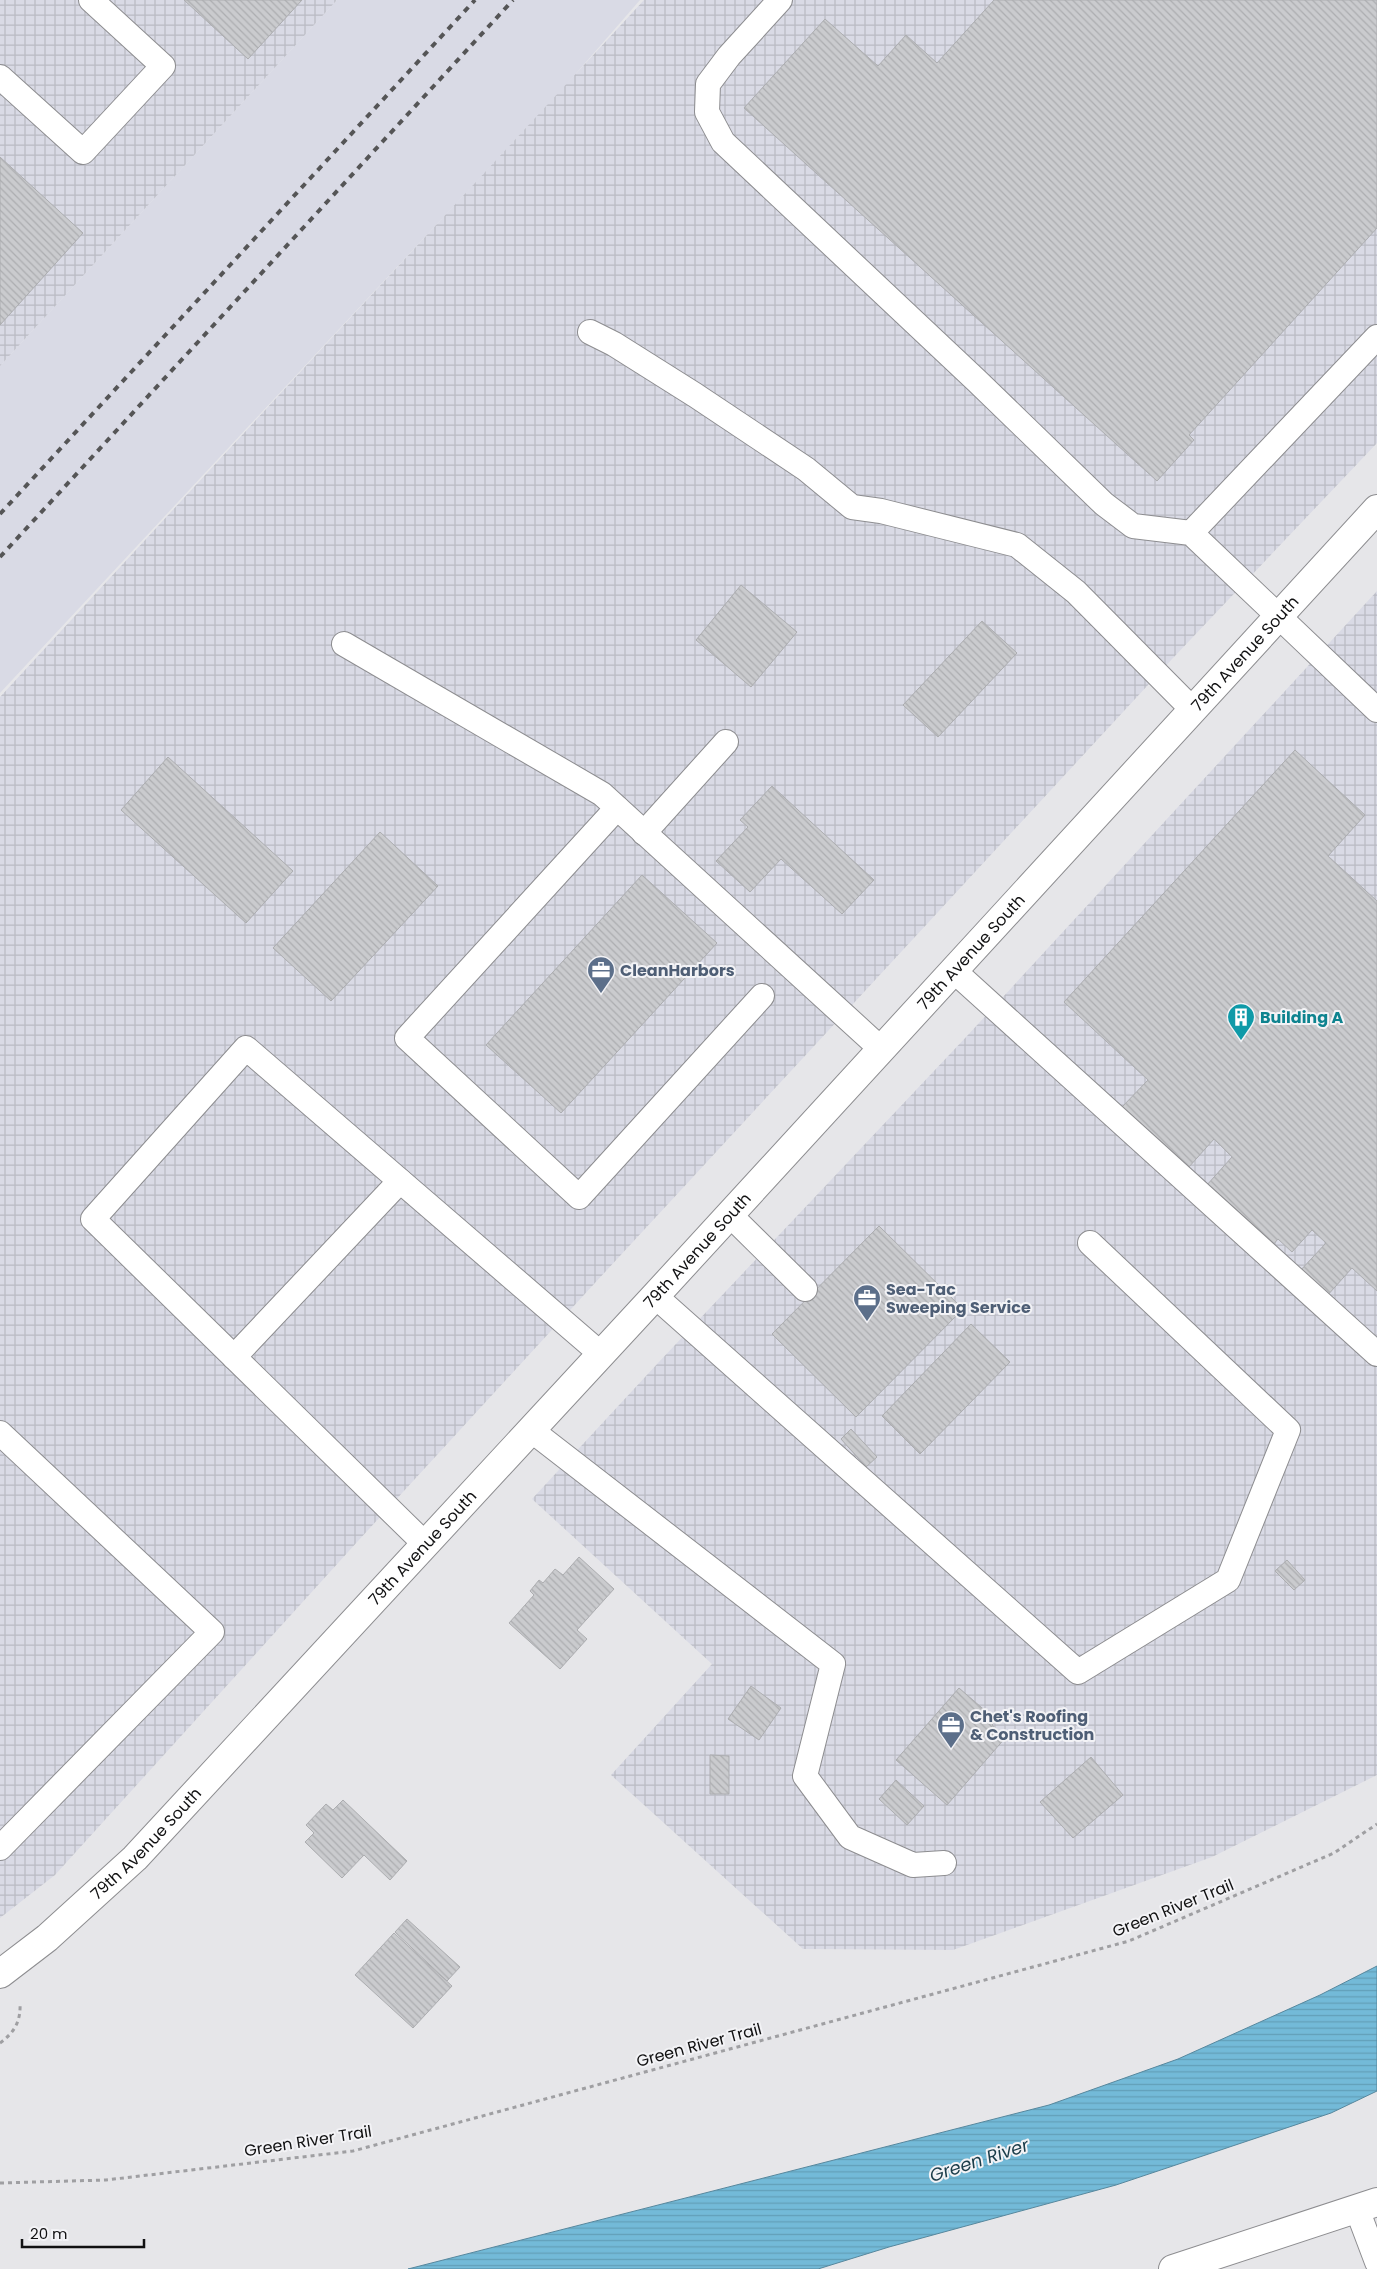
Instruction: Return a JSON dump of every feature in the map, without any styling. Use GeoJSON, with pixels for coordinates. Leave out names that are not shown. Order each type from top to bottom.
{"type":"FeatureCollection","features":[{"type":"Feature","properties":{"kind":"street","name":"79th Avenue South"},"geometry":{"type":"LineString","coordinates":[[0,1974],[47,1938],[135,1858],[1377,509]]}},
{"type":"Feature","properties":{"kind":"street"},"geometry":{"type":"LineString","coordinates":[[1173,2269],[1367,2205]]}},
{"type":"Feature","properties":{"kind":"lane"},"geometry":{"type":"LineString","coordinates":[[0,77],[83,152],[163,66],[91,0]]}},
{"type":"Feature","properties":{"kind":"lane"},"geometry":{"type":"LineString","coordinates":[[780,0],[729,56],[708,84],[707,112],[723,142],[977,381],[1104,504],[1133,526],[1191,533],[1377,710]]}},
{"type":"Feature","properties":{"kind":"lane"},"geometry":{"type":"LineString","coordinates":[[590,332],[614,344],[806,469],[852,507],[881,512],[1017,545],[1076,592],[1192,709]]}},
{"type":"Feature","properties":{"kind":"lane"},"geometry":{"type":"LineString","coordinates":[[1191,533],[1377,337]]}},
{"type":"Feature","properties":{"kind":"lane"},"geometry":{"type":"LineString","coordinates":[[344,644],[602,794],[880,1048]]}},
{"type":"Feature","properties":{"kind":"lane"},"geometry":{"type":"LineString","coordinates":[[644,833],[726,742]]}},
{"type":"Feature","properties":{"kind":"lane"},"geometry":{"type":"LineString","coordinates":[[617,808],[407,1038],[579,1197],[762,996]]}},
{"type":"Feature","properties":{"kind":"lane"},"geometry":{"type":"LineString","coordinates":[[952,970],[1377,1354]]}},
{"type":"Feature","properties":{"kind":"lane"},"geometry":{"type":"LineString","coordinates":[[425,1544],[93,1219],[246,1048],[601,1354]]}},
{"type":"Feature","properties":{"kind":"lane"},"geometry":{"type":"LineString","coordinates":[[234,1357],[400,1181]]}},
{"type":"Feature","properties":{"kind":"lane"},"geometry":{"type":"LineString","coordinates":[[729,1214],[805,1289]]}},
{"type":"Feature","properties":{"kind":"lane"},"geometry":{"type":"LineString","coordinates":[[654,1296],[1078,1672],[1228,1580],[1288,1430],[1090,1243]]}},
{"type":"Feature","properties":{"kind":"lane"},"geometry":{"type":"LineString","coordinates":[[531,1430],[833,1664],[805,1776],[850,1837],[913,1865],[944,1863]]}},
{"type":"Feature","properties":{"kind":"lane"},"geometry":{"type":"LineString","coordinates":[[0,1433],[212,1632],[0,1848]]}},
{"type":"Feature","properties":{"kind":"lane"},"geometry":{"type":"LineString","coordinates":[[1367,2205],[1377,2262]]}},
{"type":"Feature","properties":{"kind":"path","name":"Green River Trail"},"geometry":{"type":"LineString","coordinates":[[0,2183],[106,2180],[353,2150],[1129,1941],[1334,1853],[1377,1824]]}},
{"type":"Feature","properties":{"kind":"shaded area"},"geometry":{"type":"Polygon","coordinates":[[[0,0],[337,0],[0,366],[0,0]]]}},
{"type":"Feature","properties":{"kind":"shaded area"},"geometry":{"type":"Polygon","coordinates":[[[337,0],[640,0],[560,92],[0,693],[0,366],[337,0]]]}},
{"type":"Feature","properties":{"kind":"shaded area"},"geometry":{"type":"Polygon","coordinates":[[[644,0],[1377,0],[1377,443],[1173,658],[594,1284],[55,1875],[0,1918],[0,697],[644,0]]]}},
{"type":"Feature","properties":{"kind":"shaded area"},"geometry":{"type":"Polygon","coordinates":[[[1377,591],[1377,1775],[1212,1857],[953,1950],[803,1949],[611,1775],[712,1664],[532,1499],[967,1036],[1377,591]]]}},
{"type":"Feature","properties":{"kind":"water","name":"Green River"},"geometry":{"type":"Polygon","coordinates":[[[1377,1966],[1377,2091],[1331,2113],[1116,2185],[889,2247],[818,2269],[408,2269],[1049,2105],[1178,2059],[1320,1995],[1377,1966]]]}},
{"type":"Feature","properties":{"kind":"building"},"geometry":{"type":"Polygon","coordinates":[[[184,0],[302,0],[248,59],[184,0]]]}},
{"type":"Feature","properties":{"kind":"building"},"geometry":{"type":"Polygon","coordinates":[[[994,0],[1377,0],[1377,228],[1189,435],[1194,440],[1157,481],[744,108],[825,19],[878,66],[906,35],[937,63],[994,0]]]}},
{"type":"Feature","properties":{"kind":"building"},"geometry":{"type":"Polygon","coordinates":[[[0,157],[83,233],[0,325],[0,157]]]}},
{"type":"Feature","properties":{"kind":"building"},"geometry":{"type":"Polygon","coordinates":[[[741,585],[797,632],[751,687],[696,640],[741,585]]]}},
{"type":"Feature","properties":{"kind":"building"},"geometry":{"type":"Polygon","coordinates":[[[982,621],[1017,653],[938,737],[903,705],[982,621]]]}},
{"type":"Feature","properties":{"kind":"building","name":"Building A"},"geometry":{"type":"Polygon","coordinates":[[[1295,750],[1365,815],[1328,856],[1377,901],[1377,1291],[1352,1268],[1326,1297],[1299,1272],[1326,1243],[1312,1230],[1292,1252],[1278,1239],[1272,1246],[1206,1186],[1232,1157],[1214,1139],[1188,1168],[1122,1107],[1148,1080],[1064,1002],[1295,750]]]}},
{"type":"Feature","properties":{"kind":"building"},"geometry":{"type":"Polygon","coordinates":[[[168,757],[293,871],[246,923],[121,810],[168,757]]]}},
{"type":"Feature","properties":{"kind":"building"},"geometry":{"type":"Polygon","coordinates":[[[772,786],[874,880],[842,914],[781,859],[750,892],[716,861],[748,827],[740,820],[772,786]]]}},
{"type":"Feature","properties":{"kind":"building"},"geometry":{"type":"Polygon","coordinates":[[[380,832],[438,886],[331,1001],[273,948],[380,832]]]}},
{"type":"Feature","properties":{"kind":"building","name":"CleanHarbors"},"geometry":{"type":"Polygon","coordinates":[[[642,875],[717,943],[561,1113],[486,1045],[642,875]]]}},
{"type":"Feature","properties":{"kind":"building","name":"Sea-Tac Sweeping Service"},"geometry":{"type":"Polygon","coordinates":[[[879,1226],[963,1309],[856,1417],[772,1334],[879,1226]]]}},
{"type":"Feature","properties":{"kind":"building"},"geometry":{"type":"Polygon","coordinates":[[[971,1324],[1010,1362],[920,1454],[882,1416],[971,1324]]]}},
{"type":"Feature","properties":{"kind":"building"},"geometry":{"type":"Polygon","coordinates":[[[851,1429],[877,1457],[866,1467],[841,1439],[851,1429]]]}},
{"type":"Feature","properties":{"kind":"building"},"geometry":{"type":"Polygon","coordinates":[[[579,1557],[614,1589],[577,1630],[587,1639],[560,1669],[509,1623],[534,1595],[530,1591],[539,1580],[543,1583],[555,1569],[563,1575],[579,1557]]]}},
{"type":"Feature","properties":{"kind":"building"},"geometry":{"type":"Polygon","coordinates":[[[1287,1560],[1305,1580],[1294,1590],[1275,1571],[1287,1560]]]}},
{"type":"Feature","properties":{"kind":"building"},"geometry":{"type":"Polygon","coordinates":[[[751,1686],[781,1708],[759,1740],[728,1719],[751,1686]]]}},
{"type":"Feature","properties":{"kind":"building","name":"Chet's Roofing & Construction"},"geometry":{"type":"Polygon","coordinates":[[[959,1688],[996,1720],[992,1725],[1006,1737],[947,1805],[896,1760],[959,1688]]]}},
{"type":"Feature","properties":{"kind":"building"},"geometry":{"type":"Polygon","coordinates":[[[710,1755],[729,1756],[729,1794],[710,1794],[710,1755]]]}},
{"type":"Feature","properties":{"kind":"building"},"geometry":{"type":"Polygon","coordinates":[[[1091,1757],[1123,1795],[1073,1838],[1040,1802],[1091,1757]]]}},
{"type":"Feature","properties":{"kind":"building"},"geometry":{"type":"Polygon","coordinates":[[[896,1780],[924,1806],[907,1825],[879,1799],[896,1780]]]}},
{"type":"Feature","properties":{"kind":"building"},"geometry":{"type":"Polygon","coordinates":[[[343,1800],[407,1861],[390,1880],[364,1855],[342,1878],[305,1842],[314,1833],[306,1825],[326,1804],[333,1810],[343,1800]]]}},
{"type":"Feature","properties":{"kind":"building"},"geometry":{"type":"Polygon","coordinates":[[[407,1919],[460,1967],[447,1981],[395,1932],[407,1919]]]}},
{"type":"Feature","properties":{"kind":"building"},"geometry":{"type":"Polygon","coordinates":[[[394,1933],[452,1986],[413,2028],[355,1975],[394,1933]]]}},
{"type":"Feature","properties":{"kind":"railway"},"geometry":{"type":"LineString","coordinates":[[0,514],[475,0]]}},
{"type":"Feature","properties":{"kind":"railway"},"geometry":{"type":"LineString","coordinates":[[0,557],[513,0]]}},
{"type":"Feature","properties":{"kind":"place","name":"CleanHarbors"},"geometry":{"type":"Point","coordinates":[601,994]}},
{"type":"Feature","properties":{"kind":"place","name":"Building A"},"geometry":{"type":"Point","coordinates":[1241,1041]}},
{"type":"Feature","properties":{"kind":"place","name":"Sea-Tac Sweeping Service"},"geometry":{"type":"Point","coordinates":[867,1322]}},
{"type":"Feature","properties":{"kind":"place","name":"Chet's Roofing & Construction"},"geometry":{"type":"Point","coordinates":[951,1749]}}]}
